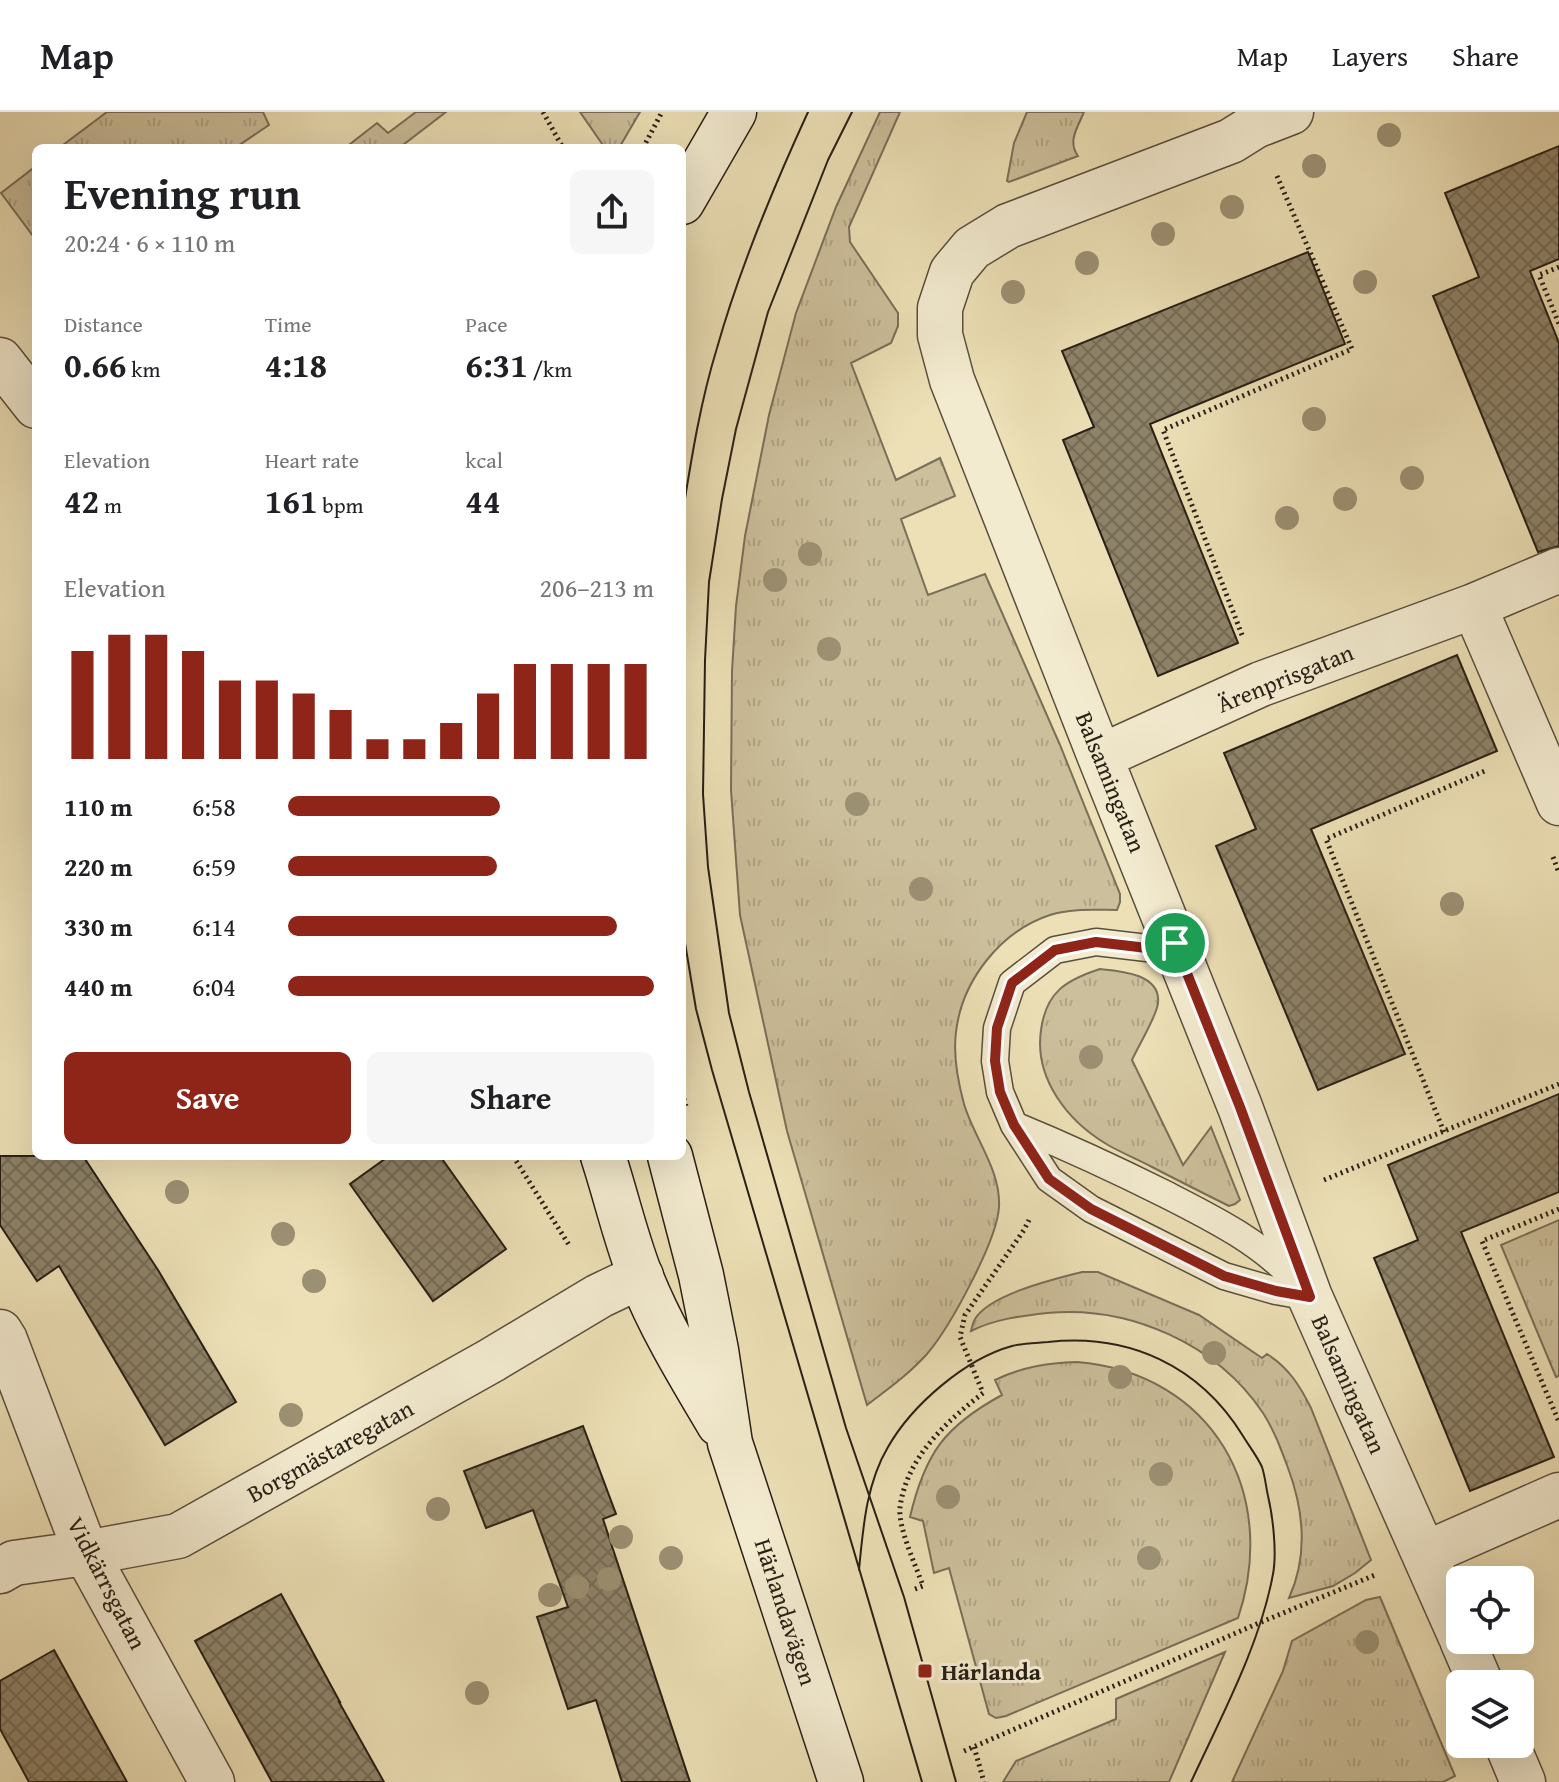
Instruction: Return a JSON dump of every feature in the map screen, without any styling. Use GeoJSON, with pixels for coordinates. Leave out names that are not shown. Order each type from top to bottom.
{"type":"FeatureCollection","features":[{"type":"Feature","properties":{"kind":"street"},"geometry":{"type":"LineString","coordinates":[[686,202],[734,112]]}},
{"type":"Feature","properties":{"kind":"street","name":"Balsamingatan"},"geometry":{"type":"LineString","coordinates":[[1273,119],[1231,141],[1008,226],[972,248],[952,272],[940,308],[940,335],[952,380],[1175,943],[1310,1297],[1446,1603]]}},
{"type":"Feature","properties":{"kind":"street"},"geometry":{"type":"LineString","coordinates":[[0,360],[32,401]]}},
{"type":"Feature","properties":{"kind":"street","name":"Ärenprisgatan"},"geometry":{"type":"LineString","coordinates":[[1100,757],[1261,684],[1474,606],[1559,570]]}},
{"type":"Feature","properties":{"kind":"street"},"geometry":{"type":"LineString","coordinates":[[1474,606],[1559,803]]}},
{"type":"Feature","properties":{"kind":"street","name":"Härlandavägen"},"geometry":{"type":"LineString","coordinates":[[604,1160],[641,1276],[669,1340],[730,1443]]}},
{"type":"Feature","properties":{"kind":"street","name":"Härlandavägen"},"geometry":{"type":"LineString","coordinates":[[671,1160],[701,1275],[730,1443],[841,1782]]}},
{"type":"Feature","properties":{"kind":"street","name":"Borgmästaregatan"},"geometry":{"type":"LineString","coordinates":[[0,1571],[14,1563],[178,1536],[599,1296],[641,1276]]}},
{"type":"Feature","properties":{"kind":"street","name":"Vidkärrsgatan"},"geometry":{"type":"LineString","coordinates":[[0,1332],[86,1553],[212,1782]]}},
{"type":"Feature","properties":{"kind":"street"},"geometry":{"type":"LineString","coordinates":[[1425,1554],[1559,1495]]}},
{"type":"Feature","properties":{"kind":"street"},"geometry":{"type":"LineString","coordinates":[[1513,1758],[1523,1782]]}},
{"type":"Feature","properties":{"kind":"lane"},"geometry":{"type":"LineString","coordinates":[[1175,943],[1147,948],[1096,942],[1055,950],[1012,983],[997,1028],[995,1061],[1000,1092],[1014,1125],[1049,1179],[1091,1209],[1224,1276],[1310,1297]]}},
{"type":"Feature","properties":{"kind":"lane"},"geometry":{"type":"LineString","coordinates":[[1014,1125],[1119,1171],[1233,1229],[1281,1265],[1310,1297]]}},
{"type":"Feature","properties":{"kind":"path"},"geometry":{"type":"LineString","coordinates":[[543,112],[561,144]]}},
{"type":"Feature","properties":{"kind":"path"},"geometry":{"type":"LineString","coordinates":[[645,144],[662,112]]}},
{"type":"Feature","properties":{"kind":"path"},"geometry":{"type":"LineString","coordinates":[[1261,684],[1163,430],[1352,349],[1273,119]]}},
{"type":"Feature","properties":{"kind":"path"},"geometry":{"type":"LineString","coordinates":[[1559,267],[1539,275],[1559,324]]}},
{"type":"Feature","properties":{"kind":"path"},"geometry":{"type":"LineString","coordinates":[[1444,1132],[1326,839],[1498,765]]}},
{"type":"Feature","properties":{"kind":"path"},"geometry":{"type":"LineString","coordinates":[[1274,1199],[1559,1084]]}},
{"type":"Feature","properties":{"kind":"path"},"geometry":{"type":"LineString","coordinates":[[516,1160],[572,1249]]}},
{"type":"Feature","properties":{"kind":"path"},"geometry":{"type":"LineString","coordinates":[[915,1589],[923,1586],[904,1535],[899,1509],[908,1478],[924,1447],[983,1393],[960,1337],[965,1315],[1024,1230],[1049,1179]]}},
{"type":"Feature","properties":{"kind":"path"},"geometry":{"type":"LineString","coordinates":[[1559,1209],[1482,1241],[1559,1422]]}},
{"type":"Feature","properties":{"kind":"path"},"geometry":{"type":"LineString","coordinates":[[964,1751],[1425,1554]]}},
{"type":"Feature","properties":{"kind":"path"},"geometry":{"type":"LineString","coordinates":[[974,1747],[984,1782]]}},
{"type":"Feature","properties":{"kind":"green space"},"geometry":{"type":"Polygon","coordinates":[[[107,112],[263,112],[269,125],[241,144],[64,144],[107,112]]]}},
{"type":"Feature","properties":{"kind":"green space"},"geometry":{"type":"Polygon","coordinates":[[[416,112],[446,112],[404,144],[350,144],[377,123],[388,133],[416,112]]]}},
{"type":"Feature","properties":{"kind":"green space"},"geometry":{"type":"Polygon","coordinates":[[[580,112],[640,112],[621,144],[602,144],[580,112]]]}},
{"type":"Feature","properties":{"kind":"green space"},"geometry":{"type":"Polygon","coordinates":[[[880,112],[900,112],[849,227],[850,242],[898,313],[898,326],[891,343],[851,363],[896,480],[940,458],[955,496],[901,519],[928,595],[985,574],[1060,745],[1120,894],[1120,902],[1117,910],[1067,911],[1032,922],[1000,945],[975,976],[960,1013],[955,1050],[968,1117],[996,1180],[999,1207],[996,1222],[971,1283],[937,1341],[913,1368],[867,1405],[787,1131],[740,915],[731,790],[732,671],[745,536],[769,415],[796,313],[836,207],[880,112]]]}},
{"type":"Feature","properties":{"kind":"green space"},"geometry":{"type":"Polygon","coordinates":[[[1027,112],[1084,112],[1073,139],[1078,156],[1009,182],[1014,143],[1027,112]]]}},
{"type":"Feature","properties":{"kind":"green space"},"geometry":{"type":"Polygon","coordinates":[[[32,169],[32,235],[1,193],[32,169]]]}},
{"type":"Feature","properties":{"kind":"green space"},"geometry":{"type":"Polygon","coordinates":[[[1100,969],[1138,976],[1153,986],[1157,993],[1157,1009],[1132,1060],[1183,1165],[1211,1127],[1240,1200],[1235,1204],[1229,1206],[1108,1145],[1079,1124],[1056,1096],[1048,1081],[1040,1048],[1044,1017],[1060,989],[1100,969]]]}},
{"type":"Feature","properties":{"kind":"green space"},"geometry":{"type":"Polygon","coordinates":[[[1559,1220],[1559,1376],[1556,1377],[1501,1245],[1559,1220]]]}},
{"type":"Feature","properties":{"kind":"green space"},"geometry":{"type":"Polygon","coordinates":[[[1082,1272],[1098,1272],[1199,1315],[1262,1358],[1267,1354],[1282,1365],[1311,1408],[1371,1560],[1333,1586],[1289,1598],[1299,1566],[1302,1533],[1298,1501],[1285,1461],[1267,1419],[1244,1389],[1196,1349],[1139,1323],[1078,1312],[1018,1317],[971,1331],[975,1319],[994,1302],[1024,1289],[1082,1272]]]}},
{"type":"Feature","properties":{"kind":"green space"},"geometry":{"type":"Polygon","coordinates":[[[1077,1362],[1124,1371],[1165,1389],[1198,1415],[1224,1447],[1241,1485],[1250,1527],[1249,1572],[1238,1618],[996,1718],[989,1714],[949,1568],[934,1573],[923,1521],[910,1517],[923,1475],[940,1444],[966,1418],[1002,1395],[995,1380],[1035,1366],[1077,1362]]]}},
{"type":"Feature","properties":{"kind":"green space"},"geometry":{"type":"Polygon","coordinates":[[[1380,1597],[1455,1776],[1443,1782],[1232,1782],[1283,1671],[1292,1641],[1366,1600],[1380,1597]]]}},
{"type":"Feature","properties":{"kind":"green space"},"geometry":{"type":"Polygon","coordinates":[[[1225,1652],[1169,1782],[1003,1782],[1016,1761],[1116,1719],[1116,1699],[1225,1652]]]}},
{"type":"Feature","properties":{"kind":"building"},"geometry":{"type":"Polygon","coordinates":[[[1559,146],[1559,259],[1530,271],[1559,343],[1559,546],[1538,552],[1433,296],[1479,277],[1445,193],[1559,146]]]}},
{"type":"Feature","properties":{"kind":"building"},"geometry":{"type":"Polygon","coordinates":[[[1308,252],[1345,344],[1150,424],[1238,643],[1158,676],[1063,440],[1094,427],[1062,351],[1308,252]]]}},
{"type":"Feature","properties":{"kind":"building"},"geometry":{"type":"Polygon","coordinates":[[[1457,655],[1497,751],[1311,829],[1405,1054],[1318,1090],[1216,846],[1256,829],[1224,753],[1457,655]]]}},
{"type":"Feature","properties":{"kind":"building"},"geometry":{"type":"Polygon","coordinates":[[[1559,1094],[1559,1192],[1461,1232],[1554,1457],[1470,1491],[1374,1258],[1418,1240],[1388,1165],[1559,1094]]]}},
{"type":"Feature","properties":{"kind":"building"},"geometry":{"type":"Polygon","coordinates":[[[0,1156],[32,1156],[32,1160],[86,1160],[158,1270],[236,1402],[165,1445],[59,1266],[37,1281],[0,1225],[0,1156]]]}},
{"type":"Feature","properties":{"kind":"building"},"geometry":{"type":"Polygon","coordinates":[[[383,1160],[443,1160],[506,1249],[433,1301],[350,1184],[383,1160]]]}},
{"type":"Feature","properties":{"kind":"building"},"geometry":{"type":"Polygon","coordinates":[[[583,1426],[616,1514],[603,1519],[690,1782],[622,1782],[596,1700],[568,1709],[537,1617],[568,1607],[533,1510],[486,1528],[464,1471],[583,1426]]]}},
{"type":"Feature","properties":{"kind":"building"},"geometry":{"type":"Polygon","coordinates":[[[281,1594],[384,1782],[272,1782],[195,1641],[281,1594]]]}},
{"type":"Feature","properties":{"kind":"building"},"geometry":{"type":"Polygon","coordinates":[[[54,1650],[127,1782],[29,1782],[0,1729],[0,1681],[54,1650]]]}},
{"type":"Feature","properties":{"kind":"tram line"},"geometry":{"type":"LineString","coordinates":[[686,494],[701,411],[726,318],[758,228],[808,112]]}},
{"type":"Feature","properties":{"kind":"tram line"},"geometry":{"type":"LineString","coordinates":[[852,112],[828,160],[768,312],[736,429],[709,582],[703,794],[708,867],[729,1013],[749,1092],[846,1428],[904,1597],[956,1782]]}},
{"type":"Feature","properties":{"kind":"tram line"},"geometry":{"type":"LineString","coordinates":[[686,949],[696,1009],[712,1070],[922,1782]]}},
{"type":"Feature","properties":{"kind":"tram line"},"geometry":{"type":"LineString","coordinates":[[859,1570],[870,1491],[888,1447],[925,1400],[976,1361],[1016,1345],[1078,1341],[1134,1349],[1184,1373],[1226,1411],[1260,1463],[1270,1505],[1274,1546],[1273,1574],[1259,1627],[1191,1782]]}},
{"type":"Feature","properties":{"kind":"place","name":"Härlanda"},"geometry":{"type":"Point","coordinates":[925,1671]}},
{"type":"Feature","properties":{"kind":"route"},"geometry":{"type":"LineString","coordinates":[[1096,942],[1147,948],[1175,943],[1262,1164],[1310,1297],[1224,1276],[1091,1209],[1049,1179],[1014,1125],[1000,1092],[995,1061],[997,1028],[1012,983],[1055,950],[1096,942]]}}]}
